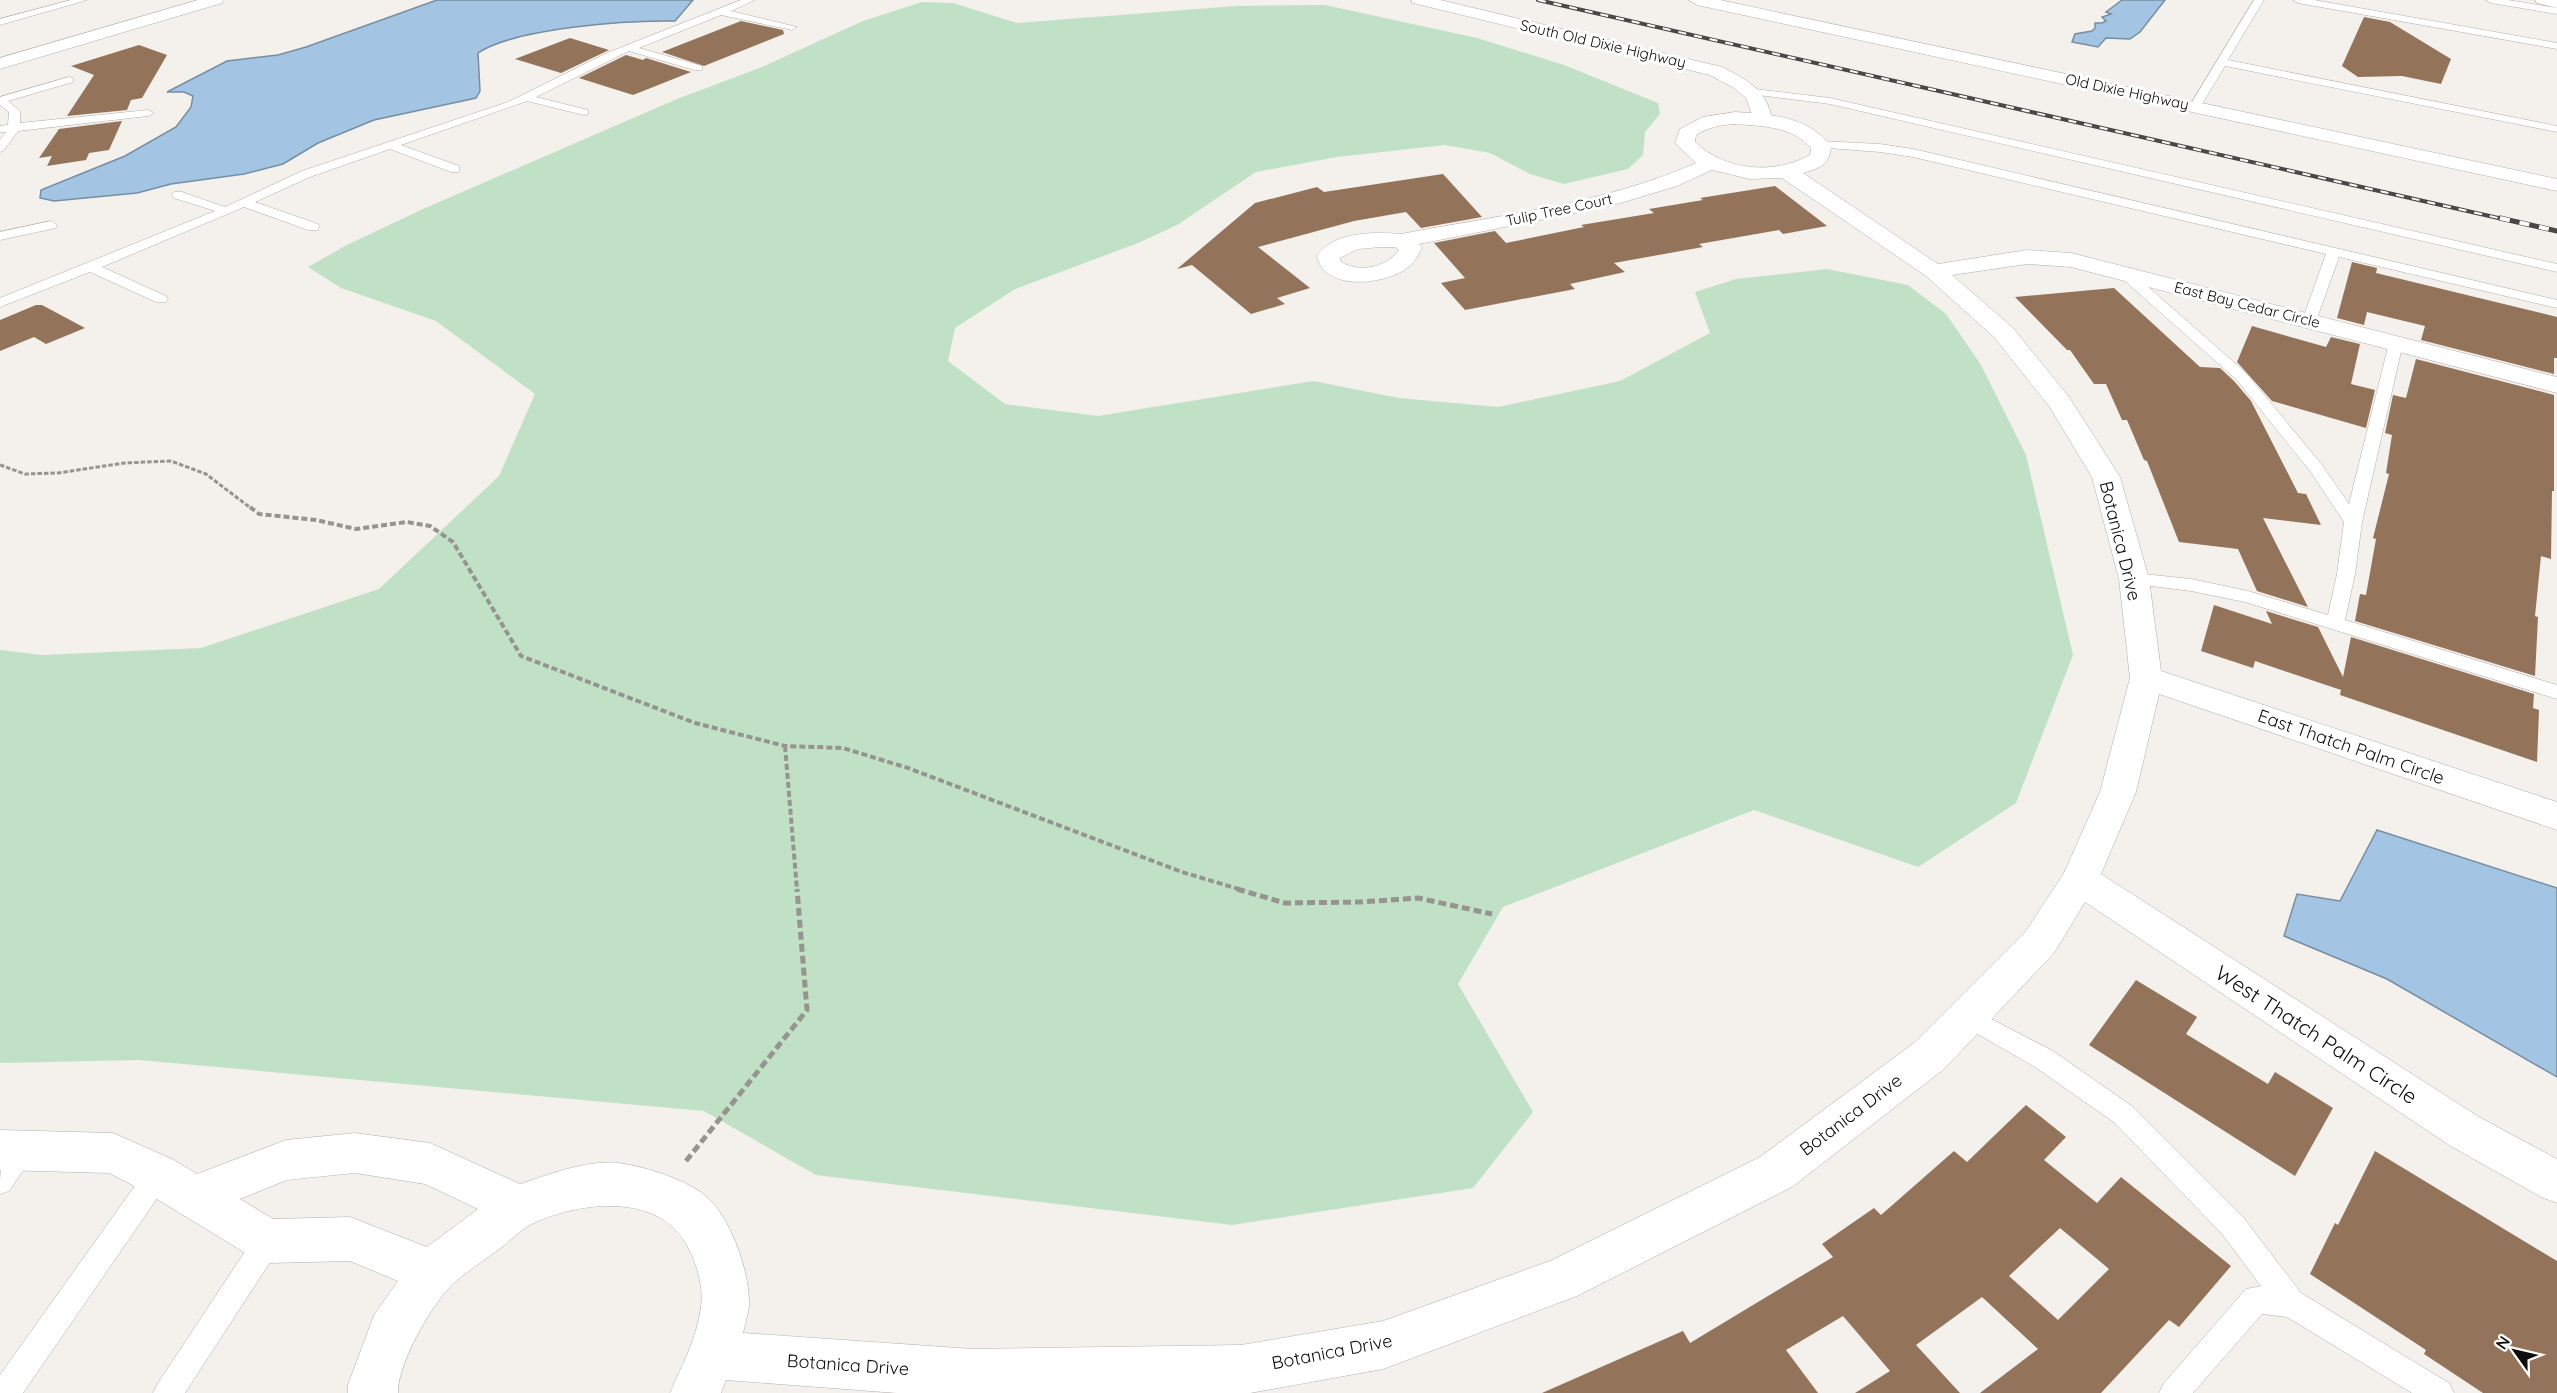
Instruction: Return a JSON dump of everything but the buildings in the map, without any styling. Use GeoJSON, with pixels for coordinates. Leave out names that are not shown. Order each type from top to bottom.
{"type":"FeatureCollection","features":[{"type":"Feature","properties":{"kind":"street"},"geometry":{"type":"LineString","coordinates":[[0,54],[183,0]]}},
{"type":"Feature","properties":{"kind":"street"},"geometry":{"type":"LineString","coordinates":[[0,64],[216,0]]}},
{"type":"Feature","properties":{"kind":"street","name":"South Old Dixie Highway"},"geometry":{"type":"LineString","coordinates":[[1419,0],[1716,71],[1754,92]]}},
{"type":"Feature","properties":{"kind":"street","name":"Old Dixie Highway"},"geometry":{"type":"LineString","coordinates":[[1696,0],[2557,185]]}},
{"type":"Feature","properties":{"kind":"street"},"geometry":{"type":"LineString","coordinates":[[2543,0],[2557,3]]}},
{"type":"Feature","properties":{"kind":"street","name":"Old Dixie Highway"},"geometry":{"type":"LineString","coordinates":[[2182,83],[2229,93]]}},
{"type":"Feature","properties":{"kind":"street"},"geometry":{"type":"LineString","coordinates":[[1754,92],[1762,108],[1762,119]]}},
{"type":"Feature","properties":{"kind":"street"},"geometry":{"type":"LineString","coordinates":[[1735,118],[1762,119],[1802,131],[1819,145],[1820,159],[1808,167],[1787,172],[1752,173],[1712,164],[1692,152],[1685,142],[1687,133],[1695,126],[1708,121],[1735,118]]}},
{"type":"Feature","properties":{"kind":"street","name":"Tulip Tree Court"},"geometry":{"type":"LineString","coordinates":[[1401,241],[1603,202],[1670,182],[1712,164]]}},
{"type":"Feature","properties":{"kind":"street","name":"Botanica Drive"},"geometry":{"type":"LineString","coordinates":[[704,1374],[973,1374],[1242,1382],[1383,1345],[1560,1280],[1776,1172],[1929,1056],[2040,942],[2080,879],[2118,792],[2146,678],[2134,579],[2106,477],[2060,403],[2003,332],[1934,271],[1787,172]]}},
{"type":"Feature","properties":{"kind":"street","name":"East Bay Cedar Circle"},"geometry":{"type":"LineString","coordinates":[[1934,271],[2027,257],[2071,260],[2557,385]]}},
{"type":"Feature","properties":{"kind":"street","name":"East Thatch Palm Circle"},"geometry":{"type":"LineString","coordinates":[[2146,678],[2557,816]]}},
{"type":"Feature","properties":{"kind":"street","name":"West Thatch Palm Circle"},"geometry":{"type":"LineString","coordinates":[[2080,879],[2464,1131],[2557,1182]]}},
{"type":"Feature","properties":{"kind":"street"},"geometry":{"type":"LineString","coordinates":[[8,1161],[113,1153],[176,1185],[268,1241],[350,1239],[432,1272]]}},
{"type":"Feature","properties":{"kind":"street"},"geometry":{"type":"LineString","coordinates":[[176,1185],[285,1160],[355,1153],[430,1164],[519,1206]]}},
{"type":"Feature","properties":{"kind":"street"},"geometry":{"type":"LineString","coordinates":[[373,1393],[391,1332],[432,1272],[519,1206],[568,1189],[617,1184],[657,1191],[694,1215],[718,1254],[725,1306],[704,1374]]}},
{"type":"Feature","properties":{"kind":"lane"},"geometry":{"type":"LineString","coordinates":[[41,0],[57,7]]}},
{"type":"Feature","properties":{"kind":"lane"},"geometry":{"type":"LineString","coordinates":[[0,22],[82,0]]}},
{"type":"Feature","properties":{"kind":"lane"},"geometry":{"type":"LineString","coordinates":[[1,302],[226,211],[306,174],[524,97],[629,48],[750,0]]}},
{"type":"Feature","properties":{"kind":"lane"},"geometry":{"type":"LineString","coordinates":[[2194,107],[2259,0]]}},
{"type":"Feature","properties":{"kind":"lane"},"geometry":{"type":"LineString","coordinates":[[2298,0],[2557,46]]}},
{"type":"Feature","properties":{"kind":"lane"},"geometry":{"type":"LineString","coordinates":[[2491,0],[2557,11]]}},
{"type":"Feature","properties":{"kind":"lane"},"geometry":{"type":"LineString","coordinates":[[722,12],[792,27]]}},
{"type":"Feature","properties":{"kind":"lane"},"geometry":{"type":"LineString","coordinates":[[629,48],[698,68]]}},
{"type":"Feature","properties":{"kind":"lane"},"geometry":{"type":"LineString","coordinates":[[2221,62],[2557,129]]}},
{"type":"Feature","properties":{"kind":"lane"},"geometry":{"type":"LineString","coordinates":[[0,100],[69,80]]}},
{"type":"Feature","properties":{"kind":"lane"},"geometry":{"type":"LineString","coordinates":[[0,89],[2,90],[0,100]]}},
{"type":"Feature","properties":{"kind":"lane"},"geometry":{"type":"LineString","coordinates":[[1754,92],[1830,100],[2557,268]]}},
{"type":"Feature","properties":{"kind":"lane"},"geometry":{"type":"LineString","coordinates":[[524,97],[584,112]]}},
{"type":"Feature","properties":{"kind":"lane"},"geometry":{"type":"LineString","coordinates":[[0,100],[14,111],[15,126],[0,148]]}},
{"type":"Feature","properties":{"kind":"lane"},"geometry":{"type":"LineString","coordinates":[[0,129],[148,113]]}},
{"type":"Feature","properties":{"kind":"lane"},"geometry":{"type":"LineString","coordinates":[[389,145],[455,169]]}},
{"type":"Feature","properties":{"kind":"lane"},"geometry":{"type":"LineString","coordinates":[[1819,145],[1880,148],[1913,153],[2557,304]]}},
{"type":"Feature","properties":{"kind":"lane"},"geometry":{"type":"LineString","coordinates":[[178,195],[226,211]]}},
{"type":"Feature","properties":{"kind":"lane"},"geometry":{"type":"LineString","coordinates":[[244,203],[314,227]]}},
{"type":"Feature","properties":{"kind":"lane"},"geometry":{"type":"LineString","coordinates":[[0,236],[51,225]]}},
{"type":"Feature","properties":{"kind":"lane"},"geometry":{"type":"LineString","coordinates":[[2309,321],[2334,251]]}},
{"type":"Feature","properties":{"kind":"lane"},"geometry":{"type":"LineString","coordinates":[[91,267],[161,299]]}},
{"type":"Feature","properties":{"kind":"lane"},"geometry":{"type":"LineString","coordinates":[[2124,273],[2241,376],[2316,468],[2353,522]]}},
{"type":"Feature","properties":{"kind":"lane"},"geometry":{"type":"LineString","coordinates":[[2335,624],[2346,574],[2353,522],[2396,343]]}},
{"type":"Feature","properties":{"kind":"lane"},"geometry":{"type":"LineString","coordinates":[[2134,579],[2191,585],[2248,597],[2557,692]]}},
{"type":"Feature","properties":{"kind":"lane"},"geometry":{"type":"LineString","coordinates":[[1968,1017],[2044,1059],[2124,1116],[2233,1226],[2291,1303],[2439,1393]]}},
{"type":"Feature","properties":{"kind":"lane"},"geometry":{"type":"LineString","coordinates":[[5,1393],[176,1185]]}},
{"type":"Feature","properties":{"kind":"lane"},"geometry":{"type":"LineString","coordinates":[[168,1393],[268,1241]]}},
{"type":"Feature","properties":{"kind":"lane"},"geometry":{"type":"LineString","coordinates":[[2174,1393],[2256,1299],[2291,1303]]}},
{"type":"Feature","properties":{"kind":"path"},"geometry":{"type":"LineString","coordinates":[[0,465],[25,474],[58,473],[124,463],[171,461],[206,474],[259,514],[316,520],[356,529],[407,522],[430,526],[453,542],[521,656],[696,723],[785,746],[843,748],[908,768],[1182,872],[1285,903],[1418,898],[1492,914]]}},
{"type":"Feature","properties":{"kind":"path"},"geometry":{"type":"LineString","coordinates":[[703,1138],[807,1010],[785,746]]}},
{"type":"Feature","properties":{"kind":"green space"},"geometry":{"type":"Polygon","coordinates":[[[922,2],[953,3],[1017,23],[1236,6],[1325,5],[1477,38],[1564,65],[1658,103],[1660,114],[1645,132],[1643,155],[1628,169],[1564,184],[1530,174],[1490,153],[1445,145],[1337,157],[1256,172],[1177,225],[1138,243],[1015,289],[955,328],[948,361],[1005,404],[1098,416],[1313,381],[1399,398],[1498,407],[1620,381],[1710,333],[1695,292],[1736,279],[1827,269],[1908,285],[1946,314],[1981,365],[2026,455],[2073,655],[2016,803],[1918,867],[1754,810],[1503,907],[1458,984],[1533,1112],[1473,1188],[1232,1225],[816,1175],[704,1111],[139,1060],[0,1063],[0,650],[42,655],[201,648],[379,589],[499,476],[535,394],[436,321],[341,288],[308,267],[347,245],[423,209],[677,99],[762,67],[863,21],[922,2]]]}},
{"type":"Feature","properties":{"kind":"water"},"geometry":{"type":"Polygon","coordinates":[[[437,0],[693,0],[675,21],[573,27],[518,37],[495,44],[478,53],[480,91],[476,98],[374,120],[318,143],[283,164],[244,174],[171,184],[137,193],[54,201],[40,198],[41,190],[125,156],[176,127],[191,107],[193,96],[184,92],[167,92],[227,61],[278,55],[306,47],[437,0]]]}},
{"type":"Feature","properties":{"kind":"water"},"geometry":{"type":"Polygon","coordinates":[[[2122,0],[2165,0],[2140,32],[2130,39],[2106,38],[2098,47],[2072,42],[2075,34],[2092,31],[2095,23],[2106,21],[2102,17],[2111,14],[2106,12],[2122,0]]]}},
{"type":"Feature","properties":{"kind":"water"},"geometry":{"type":"Polygon","coordinates":[[[2377,830],[2557,888],[2557,1077],[2387,979],[2284,936],[2297,894],[2340,901],[2377,830]]]}},
{"type":"Feature","properties":{"kind":"railway"},"geometry":{"type":"LineString","coordinates":[[1538,0],[2507,220]]}},
{"type":"Feature","properties":{"kind":"railway"},"geometry":{"type":"LineString","coordinates":[[2500,218],[2557,231]]}}]}
